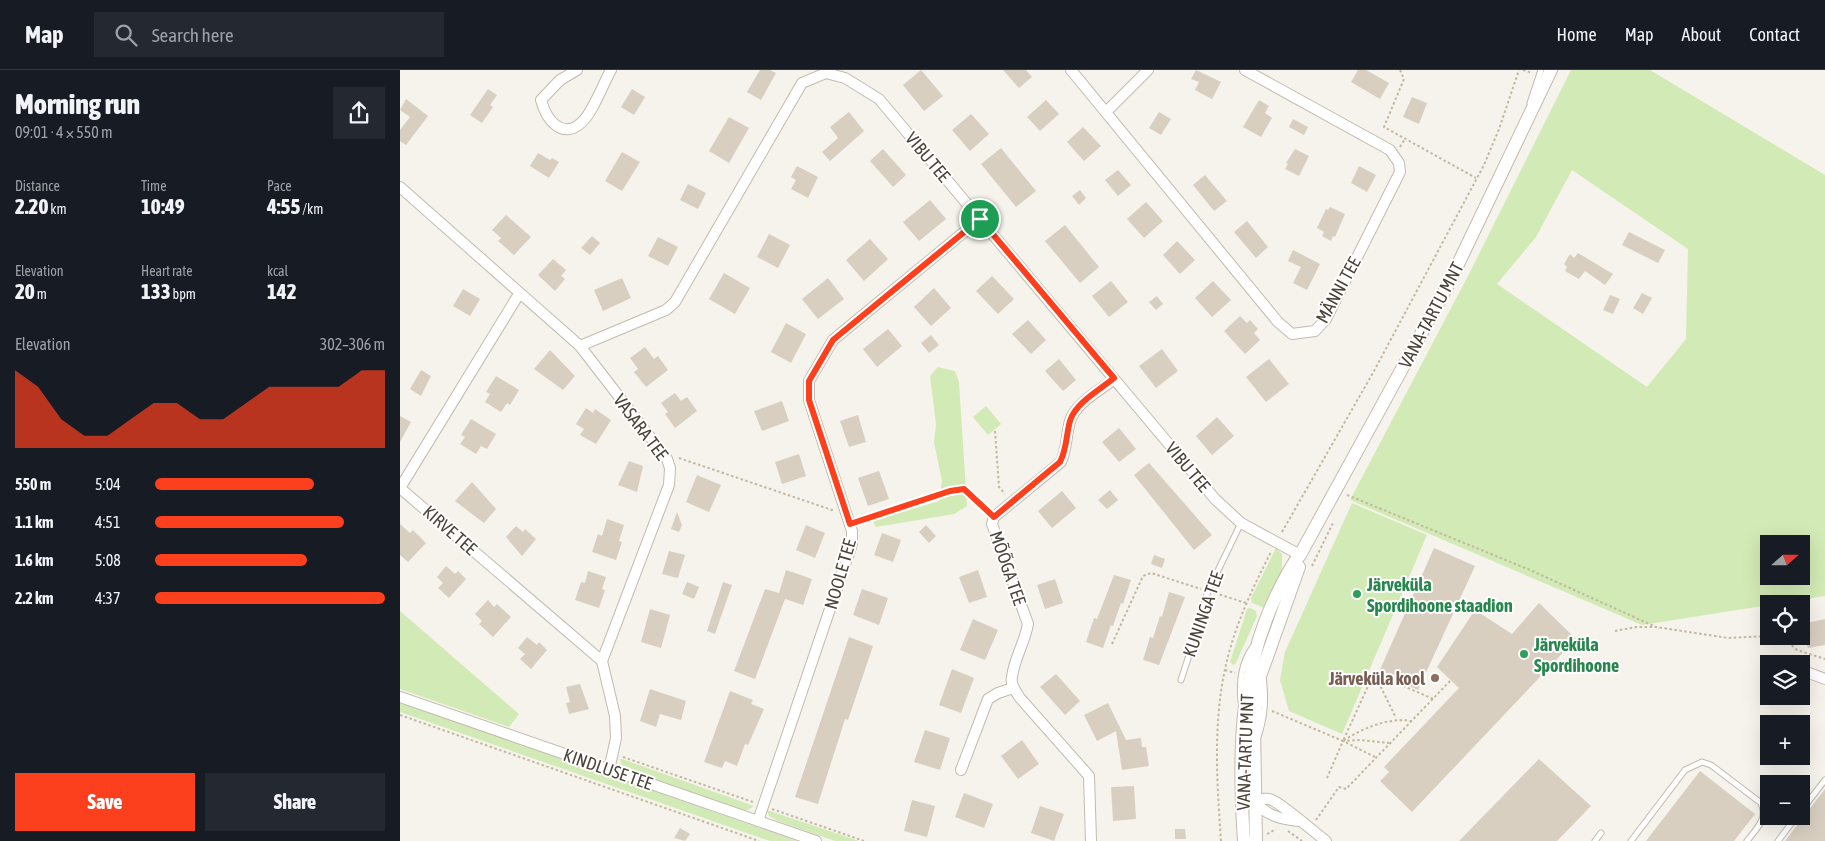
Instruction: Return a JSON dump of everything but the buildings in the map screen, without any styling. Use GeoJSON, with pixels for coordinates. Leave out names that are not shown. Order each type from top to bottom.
{"type":"FeatureCollection","features":[{"type":"Feature","properties":{"kind":"street"},"geometry":{"type":"LineString","coordinates":[[577,70],[549,89],[541,100],[544,113],[554,126],[560,129],[575,128],[583,121],[610,70]]}},
{"type":"Feature","properties":{"kind":"street","name":"MÄNNI TEE"},"geometry":{"type":"LineString","coordinates":[[1071,70],[1108,111],[1278,322],[1292,334],[1315,331],[1326,319],[1335,302],[1400,172],[1399,163],[1390,150],[1245,70]]}},
{"type":"Feature","properties":{"kind":"street"},"geometry":{"type":"LineString","coordinates":[[1108,111],[1148,70]]}},
{"type":"Feature","properties":{"kind":"street","name":"VANA-TARTU MNT"},"geometry":{"type":"LineString","coordinates":[[1244,841],[1241,801],[1242,714],[1247,682],[1269,612],[1294,562],[1300,555],[1449,283],[1551,70]]}},
{"type":"Feature","properties":{"kind":"street","name":"VIBU TEE"},"geometry":{"type":"LineString","coordinates":[[580,346],[666,310],[675,302],[802,83],[826,73],[845,78],[879,99],[1215,499],[1241,522],[1300,555]]}},
{"type":"Feature","properties":{"kind":"street","name":"VASARA TEE"},"geometry":{"type":"LineString","coordinates":[[400,187],[580,346],[666,459],[671,475],[670,485],[602,661]]}},
{"type":"Feature","properties":{"kind":"street","name":"NOOLE TEE"},"geometry":{"type":"LineString","coordinates":[[758,821],[852,544],[850,524],[809,400],[809,381],[833,340],[980,219]]}},
{"type":"Feature","properties":{"kind":"street","name":"KIRVE TEE"},"geometry":{"type":"LineString","coordinates":[[519,294],[400,488],[602,661]]}},
{"type":"Feature","properties":{"kind":"street","name":"MÕÕGA TEE"},"geometry":{"type":"LineString","coordinates":[[1013,688],[1011,678],[1026,638],[1028,624],[994,532],[994,517],[1060,462],[1066,451],[1070,419],[1076,409],[1114,378]]}},
{"type":"Feature","properties":{"kind":"street","name":"VANA-TARTU MNT"},"geometry":{"type":"LineString","coordinates":[[1261,839],[1255,801],[1254,747],[1258,682],[1300,565],[1300,555]]}},
{"type":"Feature","properties":{"kind":"street"},"geometry":{"type":"LineString","coordinates":[[602,661],[615,716],[616,738],[609,770]]}},
{"type":"Feature","properties":{"kind":"street"},"geometry":{"type":"LineString","coordinates":[[1810,673],[1825,679]]}},
{"type":"Feature","properties":{"kind":"street"},"geometry":{"type":"LineString","coordinates":[[961,770],[988,700],[998,693],[1013,688],[1089,776],[1091,841]]}},
{"type":"Feature","properties":{"kind":"street","name":"KINDLUSE TEE"},"geometry":{"type":"LineString","coordinates":[[400,697],[816,841]]}},
{"type":"Feature","properties":{"kind":"street"},"geometry":{"type":"LineString","coordinates":[[1241,801],[1269,799],[1292,813],[1299,822],[1326,841]]}},
{"type":"Feature","properties":{"kind":"lane"},"geometry":{"type":"LineString","coordinates":[[1529,119],[1531,98],[1541,70]]}},
{"type":"Feature","properties":{"kind":"lane"},"geometry":{"type":"LineString","coordinates":[[1529,119],[1557,70]]}},
{"type":"Feature","properties":{"kind":"lane","name":"KUNINGA TEE"},"geometry":{"type":"LineString","coordinates":[[1181,680],[1191,649],[1196,645],[1199,636],[1198,622],[1208,591],[1241,522]]}},
{"type":"Feature","properties":{"kind":"lane"},"geometry":{"type":"LineString","coordinates":[[1631,841],[1685,770],[1702,762],[1711,765],[1761,802],[1765,811],[1763,820],[1747,841]]}},
{"type":"Feature","properties":{"kind":"lane"},"geometry":{"type":"LineString","coordinates":[[1810,799],[1825,780]]}},
{"type":"Feature","properties":{"kind":"lane"},"geometry":{"type":"LineString","coordinates":[[1778,841],[1790,825]]}},
{"type":"Feature","properties":{"kind":"lane"},"geometry":{"type":"LineString","coordinates":[[1595,841],[1601,833]]}},
{"type":"Feature","properties":{"kind":"path"},"geometry":{"type":"LineString","coordinates":[[1400,70],[1404,79],[1384,127],[1476,178],[1499,128],[1518,70]]}},
{"type":"Feature","properties":{"kind":"path"},"geometry":{"type":"LineString","coordinates":[[995,431],[999,487],[1008,498]]}},
{"type":"Feature","properties":{"kind":"path"},"geometry":{"type":"LineString","coordinates":[[666,459],[679,458],[832,510],[846,512]]}},
{"type":"Feature","properties":{"kind":"path"},"geometry":{"type":"LineString","coordinates":[[850,524],[950,491],[964,489],[994,517]]}},
{"type":"Feature","properties":{"kind":"path"},"geometry":{"type":"LineString","coordinates":[[1346,494],[1530,570],[1656,627]]}},
{"type":"Feature","properties":{"kind":"path"},"geometry":{"type":"LineString","coordinates":[[1312,566],[1333,521]]}},
{"type":"Feature","properties":{"kind":"path"},"geometry":{"type":"LineString","coordinates":[[1112,644],[1143,576],[1150,573],[1246,603]]}},
{"type":"Feature","properties":{"kind":"path"},"geometry":{"type":"LineString","coordinates":[[1615,631],[1636,627],[1656,627],[1728,638],[1767,636],[1788,642],[1797,650],[1825,658]]}},
{"type":"Feature","properties":{"kind":"path"},"geometry":{"type":"LineString","coordinates":[[1225,670],[1237,673]]}},
{"type":"Feature","properties":{"kind":"path"},"geometry":{"type":"LineString","coordinates":[[1374,673],[1433,699]]}},
{"type":"Feature","properties":{"kind":"path"},"geometry":{"type":"LineString","coordinates":[[1374,673],[1397,718]]}},
{"type":"Feature","properties":{"kind":"path"},"geometry":{"type":"LineString","coordinates":[[1327,778],[1374,673]]}},
{"type":"Feature","properties":{"kind":"path"},"geometry":{"type":"LineString","coordinates":[[1313,824],[1338,787],[1346,788],[1451,680]]}},
{"type":"Feature","properties":{"kind":"path"},"geometry":{"type":"LineString","coordinates":[[1272,711],[1376,757]]}},
{"type":"Feature","properties":{"kind":"path"},"geometry":{"type":"LineString","coordinates":[[400,715],[759,841]]}},
{"type":"Feature","properties":{"kind":"path"},"geometry":{"type":"LineString","coordinates":[[1343,741],[1354,734],[1397,718],[1412,720]]}},
{"type":"Feature","properties":{"kind":"path"},"geometry":{"type":"LineString","coordinates":[[1343,741],[1360,740],[1389,743]]}},
{"type":"Feature","properties":{"kind":"path"},"geometry":{"type":"LineString","coordinates":[[612,753],[864,841]]}},
{"type":"Feature","properties":{"kind":"path"},"geometry":{"type":"LineString","coordinates":[[1261,839],[1273,829],[1280,828]]}},
{"type":"Feature","properties":{"kind":"path"},"geometry":{"type":"LineString","coordinates":[[1286,830],[1302,841]]}},
{"type":"Feature","properties":{"kind":"green space"},"geometry":{"type":"Polygon","coordinates":[[[1571,70],[1650,70],[1825,175],[1825,596],[1810,598],[1810,595],[1760,595],[1760,606],[1642,625],[1350,500],[1469,274],[1571,70]],[[1572,170],[1536,237],[1497,284],[1647,387],[1686,339],[1688,249],[1572,170]]]}},
{"type":"Feature","properties":{"kind":"green space"},"geometry":{"type":"Polygon","coordinates":[[[938,367],[955,371],[959,382],[967,506],[954,514],[876,527],[873,521],[939,501],[942,481],[934,442],[936,424],[930,376],[938,367]]]}},
{"type":"Feature","properties":{"kind":"green space"},"geometry":{"type":"Polygon","coordinates":[[[986,406],[1001,424],[988,435],[973,417],[986,406]]]}},
{"type":"Feature","properties":{"kind":"green space","name":"Järveküla Spordihoone staadion"},"geometry":{"type":"Polygon","coordinates":[[[1352,503],[1427,535],[1342,734],[1289,711],[1280,680],[1285,652],[1352,503]]]}},
{"type":"Feature","properties":{"kind":"green space"},"geometry":{"type":"Polygon","coordinates":[[[1276,548],[1282,554],[1282,571],[1265,608],[1252,603],[1251,598],[1276,548]]]}},
{"type":"Feature","properties":{"kind":"green space"},"geometry":{"type":"Polygon","coordinates":[[[1250,608],[1256,611],[1257,616],[1236,663],[1233,665],[1230,662],[1247,609],[1250,608]]]}},
{"type":"Feature","properties":{"kind":"green space"},"geometry":{"type":"Polygon","coordinates":[[[400,611],[519,714],[509,727],[400,689],[400,611]]]}},
{"type":"Feature","properties":{"kind":"green space"},"geometry":{"type":"Polygon","coordinates":[[[400,702],[797,841],[770,841],[400,712],[400,702]]]}},
{"type":"Feature","properties":{"kind":"green space"},"geometry":{"type":"Polygon","coordinates":[[[620,759],[754,806],[748,810],[743,810],[628,770],[621,764],[620,759]]]}},
{"type":"Feature","properties":{"kind":"green space"},"geometry":{"type":"Polygon","coordinates":[[[767,810],[859,841],[835,841],[778,821],[769,816],[767,810]]]}},
{"type":"Feature","properties":{"kind":"place","name":"Järveküla Spordihoone staadion"},"geometry":{"type":"Point","coordinates":[1357,594]}},
{"type":"Feature","properties":{"kind":"place","name":"Järveküla Spordihoone"},"geometry":{"type":"Point","coordinates":[1524,654]}},
{"type":"Feature","properties":{"kind":"place","name":"Järveküla kool"},"geometry":{"type":"Point","coordinates":[1435,678]}},
{"type":"Feature","properties":{"kind":"route"},"geometry":{"type":"LineString","coordinates":[[980,219],[1114,378],[1076,409],[1070,419],[1066,451],[1060,462],[994,517],[964,489],[950,491],[850,524],[809,400],[809,381],[824,352],[833,340],[980,219]]}}]}
